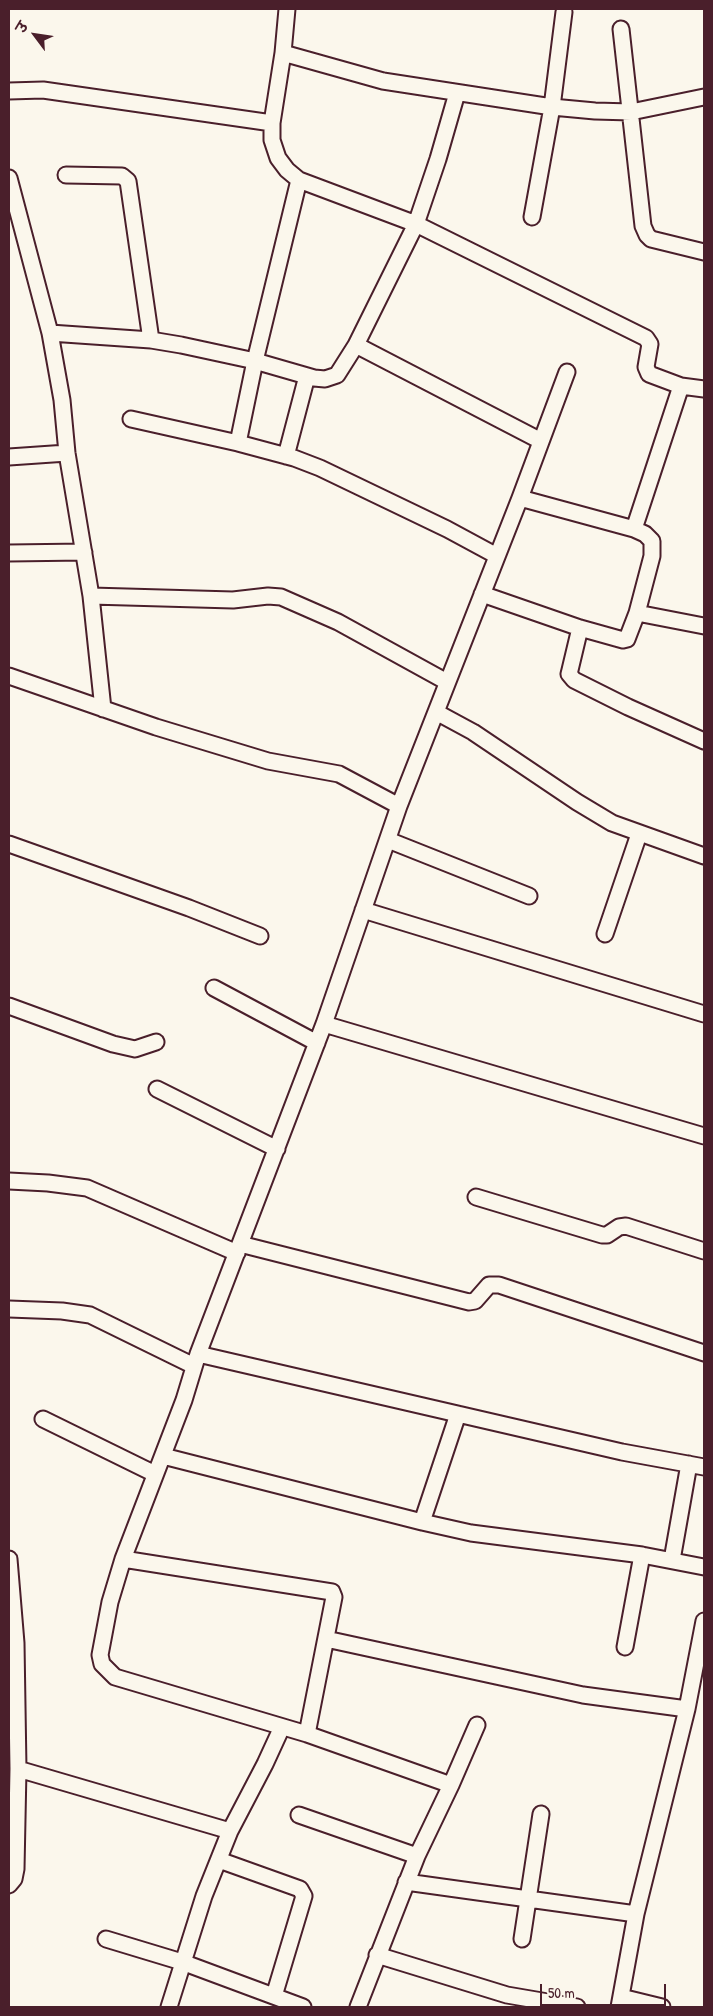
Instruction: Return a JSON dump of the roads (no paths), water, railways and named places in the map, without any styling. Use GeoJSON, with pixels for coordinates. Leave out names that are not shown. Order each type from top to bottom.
{"type":"FeatureCollection","features":[{"type":"Feature","properties":{"kind":"street"},"geometry":{"type":"LineString","coordinates":[[287,9],[283,53],[272,123],[272,140],[278,158],[287,170],[300,180],[416,224],[646,338],[649,341],[650,348],[646,367],[647,372],[654,377],[681,386],[704,389]]}},
{"type":"Feature","properties":{"kind":"street"},"geometry":{"type":"LineString","coordinates":[[532,217],[552,107],[564,12]]}},
{"type":"Feature","properties":{"kind":"street"},"geometry":{"type":"LineString","coordinates":[[621,29],[643,226],[651,240],[704,252]]}},
{"type":"Feature","properties":{"kind":"street"},"geometry":{"type":"LineString","coordinates":[[283,53],[383,81],[552,107],[631,112],[704,97]]}},
{"type":"Feature","properties":{"kind":"street"},"geometry":{"type":"LineString","coordinates":[[9,91],[42,90],[272,123]]}},
{"type":"Feature","properties":{"kind":"street"},"geometry":{"type":"LineString","coordinates":[[50,333],[151,340],[255,361],[307,376],[325,379],[337,375],[356,346],[416,224],[438,159],[457,93]]}},
{"type":"Feature","properties":{"kind":"street"},"geometry":{"type":"LineString","coordinates":[[66,175],[122,176],[128,181],[151,340]]}},
{"type":"Feature","properties":{"kind":"street"},"geometry":{"type":"LineString","coordinates":[[9,178],[11,199],[50,333],[62,400],[67,453],[91,596],[103,709]]}},
{"type":"Feature","properties":{"kind":"street"},"geometry":{"type":"LineString","coordinates":[[238,443],[255,361],[300,180]]}},
{"type":"Feature","properties":{"kind":"street"},"geometry":{"type":"LineString","coordinates":[[356,346],[541,441]]}},
{"type":"Feature","properties":{"kind":"street"},"geometry":{"type":"LineString","coordinates":[[451,1785],[307,1734],[116,1677],[102,1664],[100,1655],[102,1635],[122,1559],[184,1400],[196,1360],[324,1024],[398,806],[520,498],[567,372]]}},
{"type":"Feature","properties":{"kind":"street"},"geometry":{"type":"LineString","coordinates":[[286,456],[307,376]]}},
{"type":"Feature","properties":{"kind":"street"},"geometry":{"type":"LineString","coordinates":[[634,529],[681,386]]}},
{"type":"Feature","properties":{"kind":"street"},"geometry":{"type":"LineString","coordinates":[[131,419],[238,443],[286,456],[320,468],[447,529],[497,556]]}},
{"type":"Feature","properties":{"kind":"street"},"geometry":{"type":"LineString","coordinates":[[9,457],[67,453]]}},
{"type":"Feature","properties":{"kind":"street"},"geometry":{"type":"LineString","coordinates":[[482,594],[580,628],[619,640],[627,639],[637,613],[654,549],[652,541],[645,534],[634,529],[520,498]]}},
{"type":"Feature","properties":{"kind":"street"},"geometry":{"type":"LineString","coordinates":[[9,553],[84,552]]}},
{"type":"Feature","properties":{"kind":"street"},"geometry":{"type":"LineString","coordinates":[[91,596],[233,600],[268,596],[281,597],[338,622],[448,682]]}},
{"type":"Feature","properties":{"kind":"street"},"geometry":{"type":"LineString","coordinates":[[637,613],[704,626]]}},
{"type":"Feature","properties":{"kind":"street"},"geometry":{"type":"LineString","coordinates":[[580,628],[569,674],[574,680],[628,707],[704,741]]}},
{"type":"Feature","properties":{"kind":"street"},"geometry":{"type":"LineString","coordinates":[[9,676],[103,709],[268,761],[339,774],[398,806]]}},
{"type":"Feature","properties":{"kind":"street"},"geometry":{"type":"LineString","coordinates":[[436,712],[473,732],[577,802],[612,823],[704,856]]}},
{"type":"Feature","properties":{"kind":"street"},"geometry":{"type":"LineString","coordinates":[[605,934],[639,834]]}},
{"type":"Feature","properties":{"kind":"street"},"geometry":{"type":"LineString","coordinates":[[388,840],[529,896]]}},
{"type":"Feature","properties":{"kind":"street"},"geometry":{"type":"LineString","coordinates":[[9,844],[189,908],[260,936]]}},
{"type":"Feature","properties":{"kind":"street"},"geometry":{"type":"LineString","coordinates":[[363,910],[704,1014]]}},
{"type":"Feature","properties":{"kind":"street"},"geometry":{"type":"LineString","coordinates":[[214,988],[317,1043]]}},
{"type":"Feature","properties":{"kind":"street"},"geometry":{"type":"LineString","coordinates":[[9,1006],[113,1044],[135,1049],[156,1042]]}},
{"type":"Feature","properties":{"kind":"street"},"geometry":{"type":"LineString","coordinates":[[324,1024],[704,1136]]}},
{"type":"Feature","properties":{"kind":"street"},"geometry":{"type":"LineString","coordinates":[[157,1089],[277,1149]]}},
{"type":"Feature","properties":{"kind":"street"},"geometry":{"type":"LineString","coordinates":[[9,1181],[87,1188],[239,1248],[469,1302],[475,1301],[489,1285],[499,1285],[704,1353]]}},
{"type":"Feature","properties":{"kind":"street"},"geometry":{"type":"LineString","coordinates":[[476,1197],[602,1234],[608,1234],[619,1227],[626,1226],[704,1251]]}},
{"type":"Feature","properties":{"kind":"street"},"geometry":{"type":"LineString","coordinates":[[9,1309],[62,1310],[90,1315],[196,1360],[458,1414],[622,1452],[704,1468]]}},
{"type":"Feature","properties":{"kind":"street"},"geometry":{"type":"LineString","coordinates":[[422,1522],[458,1414]]}},
{"type":"Feature","properties":{"kind":"street"},"geometry":{"type":"LineString","coordinates":[[43,1419],[155,1474]]}},
{"type":"Feature","properties":{"kind":"street"},"geometry":{"type":"LineString","coordinates":[[162,1456],[471,1533],[642,1555],[704,1567]]}},
{"type":"Feature","properties":{"kind":"street"},"geometry":{"type":"LineString","coordinates":[[672,1560],[689,1464]]}},
{"type":"Feature","properties":{"kind":"street"},"geometry":{"type":"LineString","coordinates":[[625,1647],[642,1555]]}},
{"type":"Feature","properties":{"kind":"street"},"geometry":{"type":"LineString","coordinates":[[9,1559],[16,1643],[18,1769],[16,1869],[14,1879],[9,1885]]}},
{"type":"Feature","properties":{"kind":"street"},"geometry":{"type":"LineString","coordinates":[[122,1559],[329,1590],[334,1597],[307,1734]]}},
{"type":"Feature","properties":{"kind":"street"},"geometry":{"type":"LineString","coordinates":[[662,2007],[620,2002],[636,1914],[687,1709],[704,1621]]}},
{"type":"Feature","properties":{"kind":"street"},"geometry":{"type":"LineString","coordinates":[[326,1639],[583,1695],[687,1709]]}},
{"type":"Feature","properties":{"kind":"street"},"geometry":{"type":"LineString","coordinates":[[358,2007],[416,1856],[451,1785],[477,1725]]}},
{"type":"Feature","properties":{"kind":"street"},"geometry":{"type":"LineString","coordinates":[[169,2007],[204,1896],[230,1831],[282,1727]]}},
{"type":"Feature","properties":{"kind":"street"},"geometry":{"type":"LineString","coordinates":[[18,1769],[230,1831]]}},
{"type":"Feature","properties":{"kind":"street"},"geometry":{"type":"LineString","coordinates":[[522,1939],[541,1814]]}},
{"type":"Feature","properties":{"kind":"street"},"geometry":{"type":"LineString","coordinates":[[299,1815],[416,1856]]}},
{"type":"Feature","properties":{"kind":"street"},"geometry":{"type":"LineString","coordinates":[[219,1860],[300,1889],[304,1896],[274,1996]]}},
{"type":"Feature","properties":{"kind":"street"},"geometry":{"type":"LineString","coordinates":[[406,1882],[636,1914]]}},
{"type":"Feature","properties":{"kind":"street"},"geometry":{"type":"LineString","coordinates":[[106,1939],[182,1962],[303,2007]]}},
{"type":"Feature","properties":{"kind":"street"},"geometry":{"type":"LineString","coordinates":[[377,1955],[507,1995],[577,2007]]}}]}
